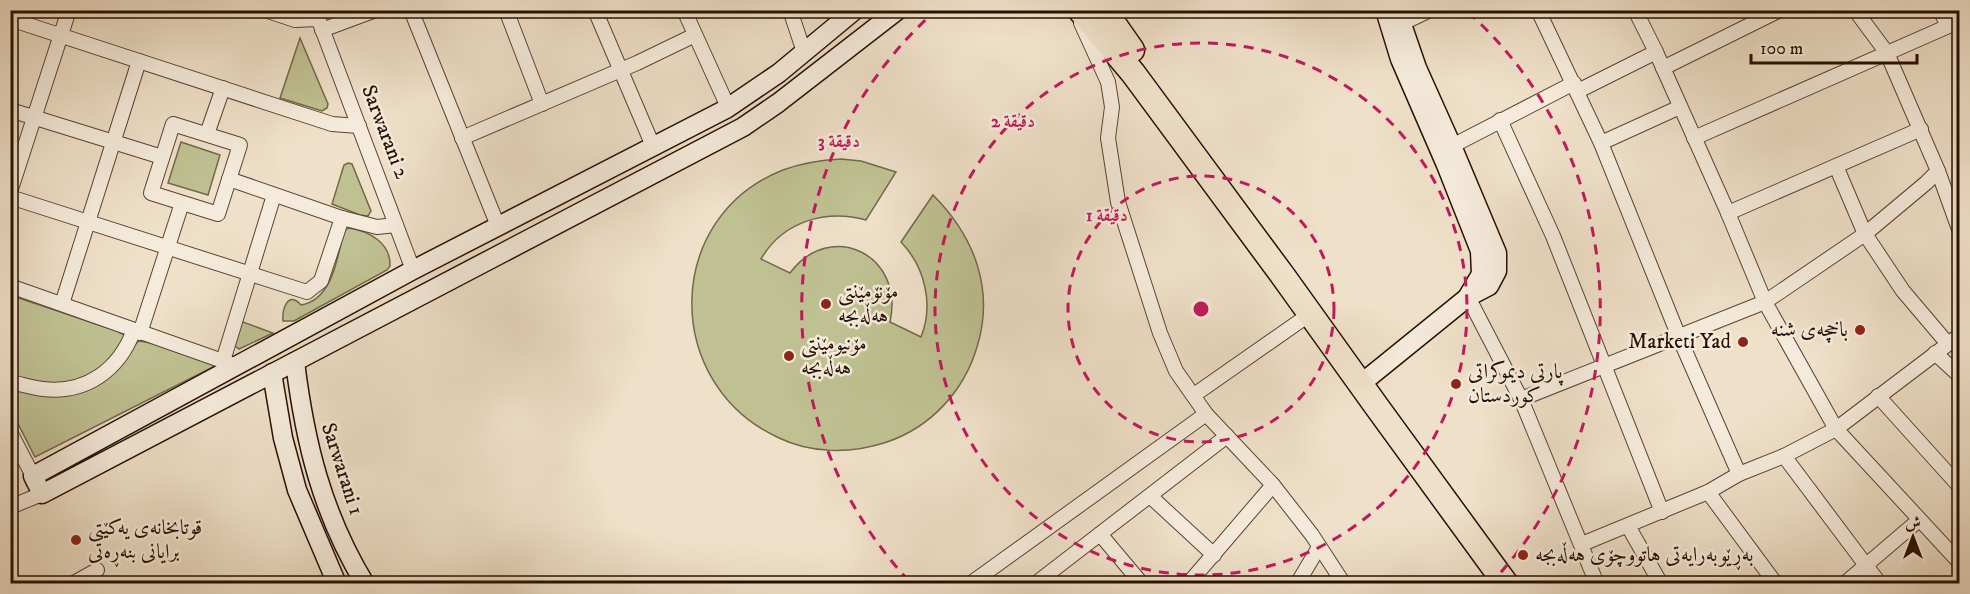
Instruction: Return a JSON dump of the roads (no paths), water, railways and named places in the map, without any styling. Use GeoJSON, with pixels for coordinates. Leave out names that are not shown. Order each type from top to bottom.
{"type":"FeatureCollection","features":[{"type":"Feature","properties":{"kind":"highway"},"geometry":{"type":"LineString","coordinates":[[1078,10],[1133,73],[1516,584]]}},
{"type":"Feature","properties":{"kind":"highway"},"geometry":{"type":"LineString","coordinates":[[1104,10],[1308,305]]}},
{"type":"Feature","properties":{"kind":"highway"},"geometry":{"type":"LineString","coordinates":[[1364,380],[1506,584]]}},
{"type":"Feature","properties":{"kind":"main road"},"geometry":{"type":"LineString","coordinates":[[855,10],[804,52],[728,107],[229,364],[33,476],[42,494],[743,127],[778,103],[898,10]]}},
{"type":"Feature","properties":{"kind":"main road"},"geometry":{"type":"LineString","coordinates":[[1385,10],[1397,52],[1480,251],[1481,274],[1467,297]]}},
{"type":"Feature","properties":{"kind":"main road"},"geometry":{"type":"LineString","coordinates":[[1364,380],[1467,297],[1489,286],[1497,271],[1497,253],[1418,68],[1399,17]]}},
{"type":"Feature","properties":{"kind":"main road"},"geometry":{"type":"LineString","coordinates":[[620,163],[630,186]]}},
{"type":"Feature","properties":{"kind":"main road","name":"Sarwarani 1"},"geometry":{"type":"LineString","coordinates":[[295,362],[305,434],[318,480],[335,524],[365,584]]}},
{"type":"Feature","properties":{"kind":"main road"},"geometry":{"type":"LineString","coordinates":[[272,373],[283,438],[297,490],[336,584]]}},
{"type":"Feature","properties":{"kind":"street"},"geometry":{"type":"LineString","coordinates":[[10,192],[69,10]]}},
{"type":"Feature","properties":{"kind":"street"},"geometry":{"type":"LineString","coordinates":[[265,10],[295,20],[319,20],[376,10]]}},
{"type":"Feature","properties":{"kind":"street"},"geometry":{"type":"LineString","coordinates":[[411,10],[498,226]]}},
{"type":"Feature","properties":{"kind":"street"},"geometry":{"type":"LineString","coordinates":[[506,10],[542,104]]}},
{"type":"Feature","properties":{"kind":"street"},"geometry":{"type":"LineString","coordinates":[[595,10],[653,146]]}},
{"type":"Feature","properties":{"kind":"street"},"geometry":{"type":"LineString","coordinates":[[790,10],[804,52]]}},
{"type":"Feature","properties":{"kind":"street"},"geometry":{"type":"LineString","coordinates":[[1078,10],[1111,92],[1112,107],[1108,138],[1112,170],[1128,240],[1167,353],[1176,371],[1206,414],[1273,485],[1344,584]]}},
{"type":"Feature","properties":{"kind":"street"},"geometry":{"type":"LineString","coordinates":[[1399,17],[1430,10]]}},
{"type":"Feature","properties":{"kind":"street"},"geometry":{"type":"LineString","coordinates":[[1538,10],[1601,143],[1679,337],[1739,474]]}},
{"type":"Feature","properties":{"kind":"street"},"geometry":{"type":"LineString","coordinates":[[1635,10],[1728,213],[1765,302],[1836,429],[1959,563]]}},
{"type":"Feature","properties":{"kind":"street"},"geometry":{"type":"LineString","coordinates":[[1663,68],[1780,10]]}},
{"type":"Feature","properties":{"kind":"street"},"geometry":{"type":"LineString","coordinates":[[1855,10],[1887,53],[1938,171],[1959,232]]}},
{"type":"Feature","properties":{"kind":"street"},"geometry":{"type":"LineString","coordinates":[[1694,138],[1954,23],[1940,10]]}},
{"type":"Feature","properties":{"kind":"street"},"geometry":{"type":"LineString","coordinates":[[688,12],[695,34],[728,107]]}},
{"type":"Feature","properties":{"kind":"street"},"geometry":{"type":"LineString","coordinates":[[10,19],[332,124],[359,126]]}},
{"type":"Feature","properties":{"kind":"street","name":"Sarwarani 2"},"geometry":{"type":"LineString","coordinates":[[319,20],[413,270]]}},
{"type":"Feature","properties":{"kind":"street"},"geometry":{"type":"LineString","coordinates":[[462,138],[695,34]]}},
{"type":"Feature","properties":{"kind":"street"},"geometry":{"type":"LineString","coordinates":[[1452,146],[1500,120],[1656,52]]}},
{"type":"Feature","properties":{"kind":"street"},"geometry":{"type":"LineString","coordinates":[[62,304],[139,61]]}},
{"type":"Feature","properties":{"kind":"street"},"geometry":{"type":"LineString","coordinates":[[207,134],[223,88]]}},
{"type":"Feature","properties":{"kind":"street"},"geometry":{"type":"LineString","coordinates":[[1601,143],[1680,107]]}},
{"type":"Feature","properties":{"kind":"street"},"geometry":{"type":"LineString","coordinates":[[10,110],[162,157]]}},
{"type":"Feature","properties":{"kind":"street"},"geometry":{"type":"LineString","coordinates":[[1500,120],[1553,236],[1662,512]]}},
{"type":"Feature","properties":{"kind":"street"},"geometry":{"type":"LineString","coordinates":[[173,124],[240,145],[218,214],[151,193],[162,157],[173,124]]}},
{"type":"Feature","properties":{"kind":"street"},"geometry":{"type":"LineString","coordinates":[[1728,213],[1921,129]]}},
{"type":"Feature","properties":{"kind":"street"},"geometry":{"type":"LineString","coordinates":[[1836,166],[1865,234],[1903,291],[1947,344]]}},
{"type":"Feature","properties":{"kind":"street"},"geometry":{"type":"LineString","coordinates":[[1521,399],[1765,302],[1865,234],[1938,171]]}},
{"type":"Feature","properties":{"kind":"street"},"geometry":{"type":"LineString","coordinates":[[230,179],[342,218],[376,227],[396,225]]}},
{"type":"Feature","properties":{"kind":"street"},"geometry":{"type":"LineString","coordinates":[[10,286],[229,364],[250,274],[274,195]]}},
{"type":"Feature","properties":{"kind":"street"},"geometry":{"type":"LineString","coordinates":[[10,197],[307,292],[321,281],[342,218]]}},
{"type":"Feature","properties":{"kind":"street"},"geometry":{"type":"LineString","coordinates":[[10,382],[42,389],[70,388],[94,380],[120,358],[137,331],[182,203]]}},
{"type":"Feature","properties":{"kind":"street"},"geometry":{"type":"LineString","coordinates":[[1467,297],[1521,399],[1597,584]]}},
{"type":"Feature","properties":{"kind":"street"},"geometry":{"type":"LineString","coordinates":[[1194,395],[1308,305]]}},
{"type":"Feature","properties":{"kind":"street"},"geometry":{"type":"LineString","coordinates":[[1582,544],[1708,492],[1739,474],[1784,456],[1836,429],[1959,334]]}},
{"type":"Feature","properties":{"kind":"street"},"geometry":{"type":"LineString","coordinates":[[1935,353],[1959,376]]}},
{"type":"Feature","properties":{"kind":"street"},"geometry":{"type":"LineString","coordinates":[[1878,396],[1959,487]]}},
{"type":"Feature","properties":{"kind":"street"},"geometry":{"type":"LineString","coordinates":[[970,584],[1206,414]]}},
{"type":"Feature","properties":{"kind":"street"},"geometry":{"type":"LineString","coordinates":[[10,432],[33,476]]}},
{"type":"Feature","properties":{"kind":"street"},"geometry":{"type":"LineString","coordinates":[[1035,584],[1227,436]]}},
{"type":"Feature","properties":{"kind":"street"},"geometry":{"type":"LineString","coordinates":[[1784,456],[1880,584]]}},
{"type":"Feature","properties":{"kind":"street"},"geometry":{"type":"LineString","coordinates":[[1188,584],[1273,485]]}},
{"type":"Feature","properties":{"kind":"street"},"geometry":{"type":"LineString","coordinates":[[1708,492],[1776,584]]}},
{"type":"Feature","properties":{"kind":"street"},"geometry":{"type":"LineString","coordinates":[[10,507],[42,494]]}},
{"type":"Feature","properties":{"kind":"street"},"geometry":{"type":"LineString","coordinates":[[1150,496],[1214,555]]}},
{"type":"Feature","properties":{"kind":"street"},"geometry":{"type":"LineString","coordinates":[[1844,584],[1919,520]]}},
{"type":"Feature","properties":{"kind":"street"},"geometry":{"type":"LineString","coordinates":[[1628,526],[1661,584]]}},
{"type":"Feature","properties":{"kind":"street"},"geometry":{"type":"LineString","coordinates":[[1100,534],[1142,584]]}},
{"type":"Feature","properties":{"kind":"street"},"geometry":{"type":"LineString","coordinates":[[1297,584],[1319,547]]}},
{"type":"Feature","properties":{"kind":"street"},"geometry":{"type":"LineString","coordinates":[[72,584],[96,570]]}},
{"type":"Feature","properties":{"kind":"place","name":"مۆنۆمێنتی هەڵەبجە"},"geometry":{"type":"Point","coordinates":[826,304]}},
{"type":"Feature","properties":{"kind":"place","name":"باخچەی شنە"},"geometry":{"type":"Point","coordinates":[1860,330]}},
{"type":"Feature","properties":{"kind":"place","name":"Marketi Yad"},"geometry":{"type":"Point","coordinates":[1743,342]}},
{"type":"Feature","properties":{"kind":"place","name":"مۆنیومێنتی هەڵەبجە"},"geometry":{"type":"Point","coordinates":[789,356]}},
{"type":"Feature","properties":{"kind":"place","name":"پارتی دیموکراتی کوردستان"},"geometry":{"type":"Point","coordinates":[1456,384]}},
{"type":"Feature","properties":{"kind":"place","name":"قوتابخانەی یەکێتی برایانی بنەڕەتی"},"geometry":{"type":"Point","coordinates":[76,540]}},
{"type":"Feature","properties":{"kind":"place","name":"بەڕێوبەرایەتی هاتووچۆی هەڵەبجە"},"geometry":{"type":"Point","coordinates":[1523,555]}}]}
